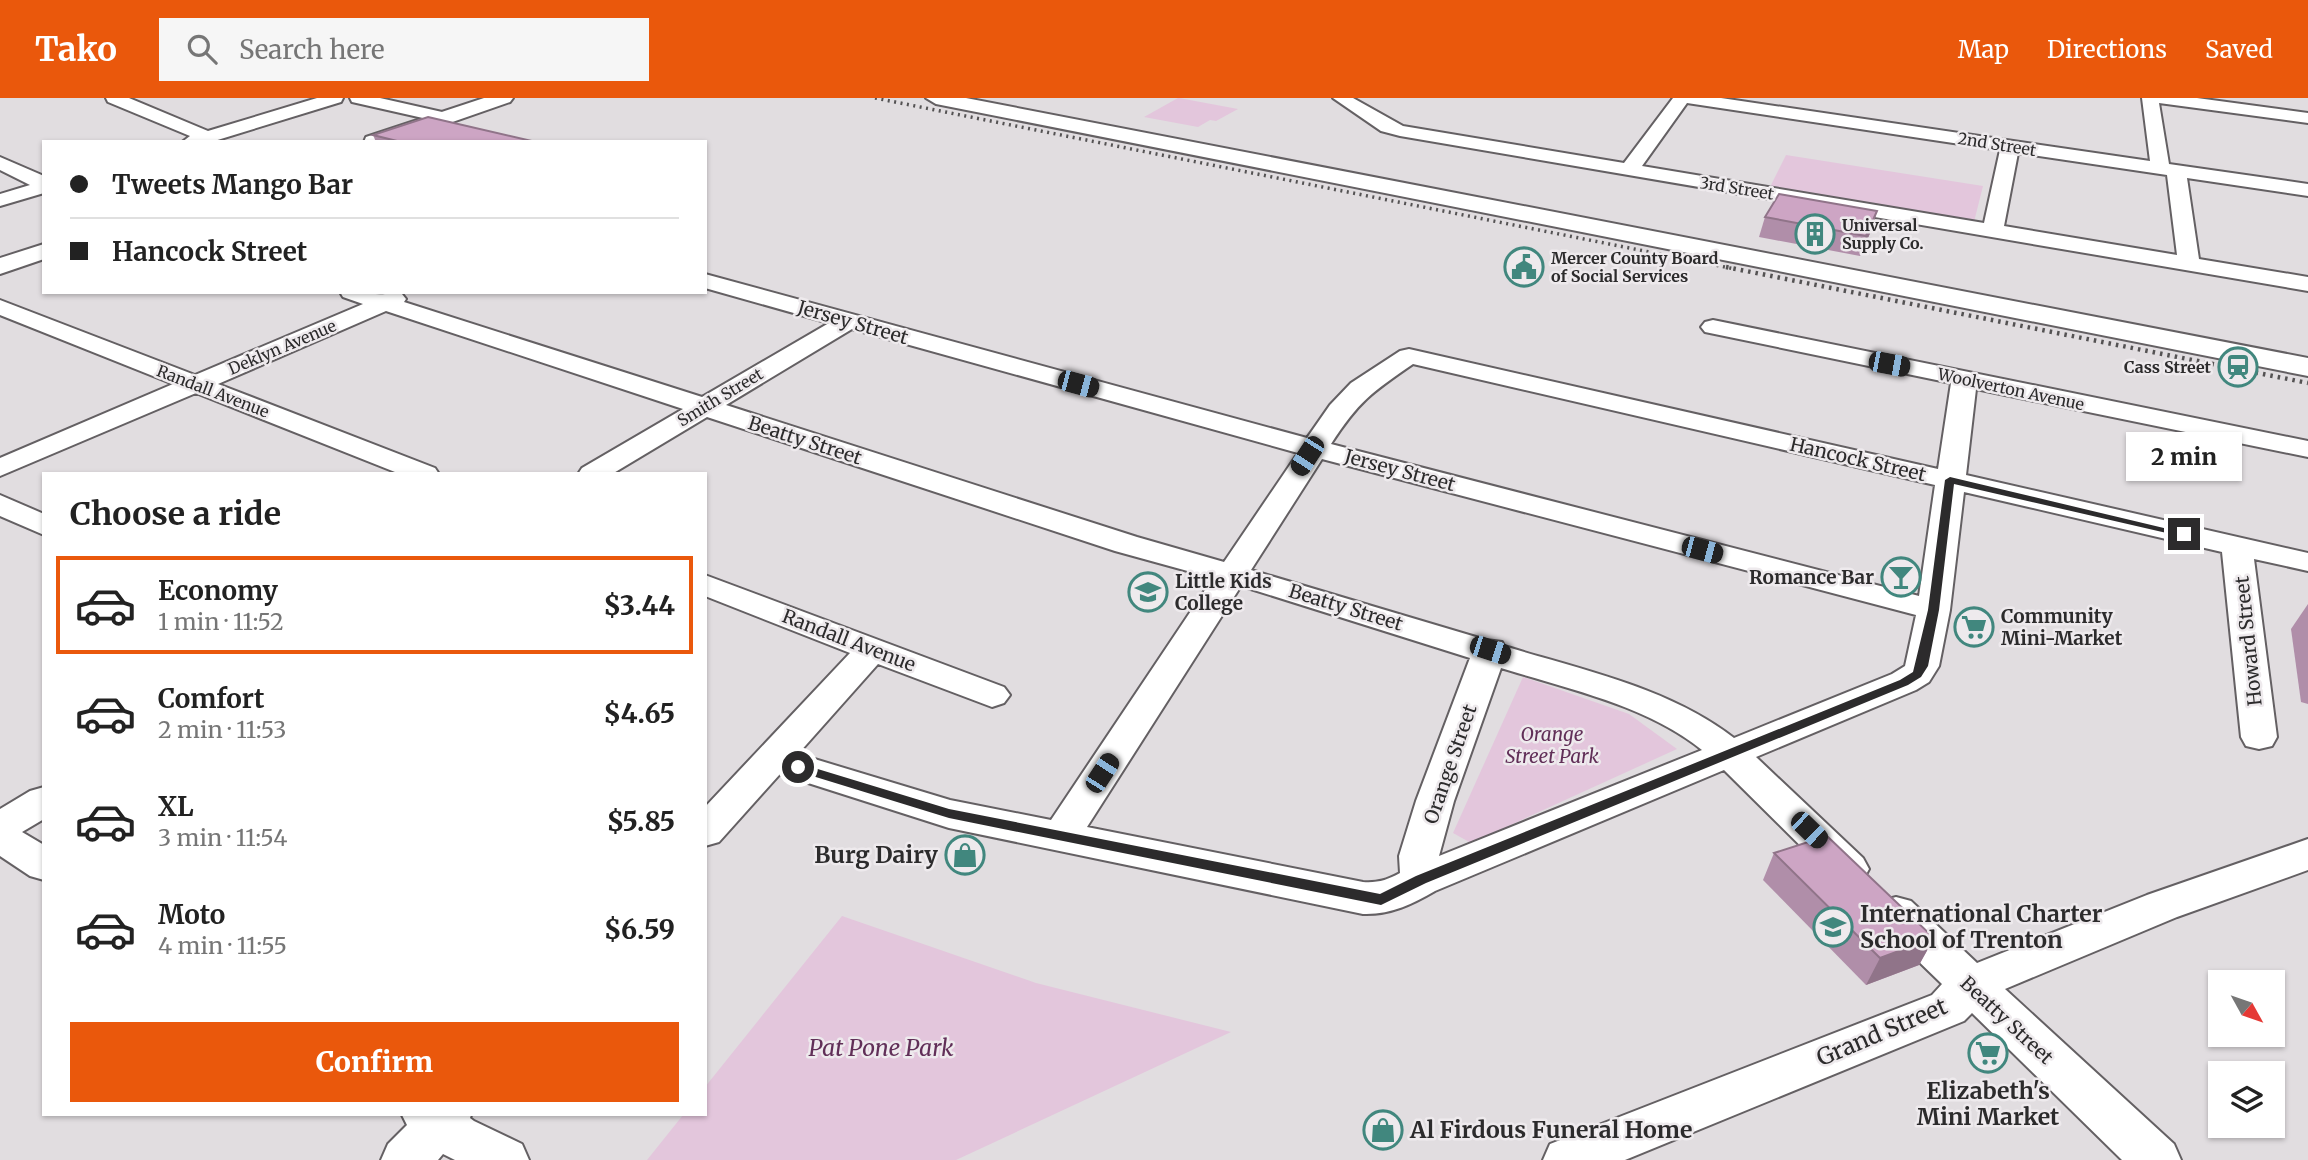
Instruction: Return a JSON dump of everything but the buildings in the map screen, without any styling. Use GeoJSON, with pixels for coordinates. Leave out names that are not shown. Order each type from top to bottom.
{"type":"FeatureCollection","features":[{"type":"Feature","properties":{"kind":"main road"},"geometry":{"type":"LineString","coordinates":[[380,140],[503,98]]}},
{"type":"Feature","properties":{"kind":"main road"},"geometry":{"type":"LineString","coordinates":[[936,98],[2308,368]]}},
{"type":"Feature","properties":{"kind":"main road"},"geometry":{"type":"LineString","coordinates":[[993,98],[2308,351]]}},
{"type":"Feature","properties":{"kind":"main road"},"geometry":{"type":"LineString","coordinates":[[0,265],[42,252]]}},
{"type":"Feature","properties":{"kind":"street"},"geometry":{"type":"LineString","coordinates":[[114,98],[199,139],[335,98]]}},
{"type":"Feature","properties":{"kind":"street"},"geometry":{"type":"LineString","coordinates":[[358,98],[469,131]]}},
{"type":"Feature","properties":{"kind":"street","name":"3rd Street"},"geometry":{"type":"LineString","coordinates":[[1341,98],[1393,130],[2308,284]]}},
{"type":"Feature","properties":{"kind":"street"},"geometry":{"type":"LineString","coordinates":[[1629,170],[1684,98]]}},
{"type":"Feature","properties":{"kind":"street","name":"2nd Street"},"geometry":{"type":"LineString","coordinates":[[1684,98],[2308,190]]}},
{"type":"Feature","properties":{"kind":"street"},"geometry":{"type":"LineString","coordinates":[[2150,98],[2189,264]]}},
{"type":"Feature","properties":{"kind":"street"},"geometry":{"type":"LineString","coordinates":[[2158,98],[2308,118]]}},
{"type":"Feature","properties":{"kind":"street"},"geometry":{"type":"LineString","coordinates":[[1993,231],[2010,146]]}},
{"type":"Feature","properties":{"kind":"street"},"geometry":{"type":"LineString","coordinates":[[0,163],[42,184]]}},
{"type":"Feature","properties":{"kind":"street"},"geometry":{"type":"LineString","coordinates":[[0,200],[42,186]]}},
{"type":"Feature","properties":{"kind":"street","name":"Jersey Street"},"geometry":{"type":"LineString","coordinates":[[707,282],[1313,447],[1934,610]]}},
{"type":"Feature","properties":{"kind":"street","name":"Beatty Street"},"geometry":{"type":"LineString","coordinates":[[357,294],[1126,544],[1490,650],[1658,707],[1700,730],[1728,753],[2155,1160]]}},
{"type":"Feature","properties":{"kind":"street","name":"Deklyn Avenue"},"geometry":{"type":"LineString","coordinates":[[0,468],[404,294]]}},
{"type":"Feature","properties":{"kind":"street","name":"Randall Avenue"},"geometry":{"type":"LineString","coordinates":[[0,307],[420,472]]}},
{"type":"Feature","properties":{"kind":"street","name":"Smith Street"},"geometry":{"type":"LineString","coordinates":[[595,472],[849,321]]}},
{"type":"Feature","properties":{"kind":"street","name":"Woolverton Avenue"},"geometry":{"type":"LineString","coordinates":[[1713,327],[2308,449]]}},
{"type":"Feature","properties":{"kind":"street","name":"Hancock Street"},"geometry":{"type":"LineString","coordinates":[[1313,447],[1352,395],[1409,356],[2308,562]]}},
{"type":"Feature","properties":{"kind":"street"},"geometry":{"type":"LineString","coordinates":[[773,759],[922,807],[1363,898],[1381,900],[1391,897],[1421,880],[1904,682],[1917,674],[1922,666],[1934,610],[1964,379]]}},
{"type":"Feature","properties":{"kind":"street"},"geometry":{"type":"LineString","coordinates":[[1061,836],[1313,447]]}},
{"type":"Feature","properties":{"kind":"street"},"geometry":{"type":"LineString","coordinates":[[0,504],[42,525]]}},
{"type":"Feature","properties":{"kind":"street","name":"Howard Street"},"geometry":{"type":"LineString","coordinates":[[2237,546],[2259,737]]}},
{"type":"Feature","properties":{"kind":"street","name":"Randall Avenue"},"geometry":{"type":"LineString","coordinates":[[707,586],[992,695]]}},
{"type":"Feature","properties":{"kind":"street"},"geometry":{"type":"LineString","coordinates":[[707,830],[873,649]]}},
{"type":"Feature","properties":{"kind":"street","name":"Orange Street"},"geometry":{"type":"LineString","coordinates":[[1421,880],[1419,856],[1432,812],[1490,650]]}},
{"type":"Feature","properties":{"kind":"street"},"geometry":{"type":"LineString","coordinates":[[0,827],[42,802]]}},
{"type":"Feature","properties":{"kind":"street"},"geometry":{"type":"LineString","coordinates":[[0,837],[42,865]]}},
{"type":"Feature","properties":{"kind":"street","name":"Grand Street"},"geometry":{"type":"LineString","coordinates":[[1568,1160],[1948,1008],[1970,985],[2162,906],[2308,854]]}},
{"type":"Feature","properties":{"kind":"street"},"geometry":{"type":"LineString","coordinates":[[405,1160],[437,1118],[504,1160]]}},
{"type":"Feature","properties":{"kind":"green space"},"geometry":{"type":"Polygon","coordinates":[[[1178,98],[1238,109],[1198,127],[1144,117],[1178,98]]]}},
{"type":"Feature","properties":{"kind":"green space"},"geometry":{"type":"Polygon","coordinates":[[[1786,155],[1983,186],[1974,222],[1769,189],[1786,155]]]}},
{"type":"Feature","properties":{"kind":"green space","name":"Orange Street Park"},"geometry":{"type":"Polygon","coordinates":[[[1523,677],[1629,714],[1677,749],[1471,843],[1453,833],[1523,677]]]}},
{"type":"Feature","properties":{"kind":"green space","name":"Pat Pone Park"},"geometry":{"type":"Polygon","coordinates":[[[842,916],[1036,983],[1231,1032],[956,1160],[647,1160],[682,1116],[707,1116],[707,1085],[842,916]]]}},
{"type":"Feature","properties":{"kind":"railway"},"geometry":{"type":"LineString","coordinates":[[875,98],[1735,269]]}},
{"type":"Feature","properties":{"kind":"railway"},"geometry":{"type":"LineString","coordinates":[[1726,267],[2308,383]]}},
{"type":"Feature","properties":{"kind":"place","name":"Universal Supply Co."},"geometry":{"type":"Point","coordinates":[1815,234]}},
{"type":"Feature","properties":{"kind":"place","name":"Mercer County Board of Social Services"},"geometry":{"type":"Point","coordinates":[1524,267]}},
{"type":"Feature","properties":{"kind":"place","name":"Cass Street"},"geometry":{"type":"Point","coordinates":[2238,367]}},
{"type":"Feature","properties":{"kind":"place","name":"Romance Bar"},"geometry":{"type":"Point","coordinates":[1901,577]}},
{"type":"Feature","properties":{"kind":"place","name":"Little Kids College"},"geometry":{"type":"Point","coordinates":[1148,592]}},
{"type":"Feature","properties":{"kind":"place","name":"Community Mini-Market"},"geometry":{"type":"Point","coordinates":[1974,627]}},
{"type":"Feature","properties":{"kind":"place","name":"Burg Dairy"},"geometry":{"type":"Point","coordinates":[965,855]}},
{"type":"Feature","properties":{"kind":"place","name":"International Charter School of Trenton"},"geometry":{"type":"Point","coordinates":[1833,927]}},
{"type":"Feature","properties":{"kind":"place","name":"Elizabeth's Mini Market"},"geometry":{"type":"Point","coordinates":[1988,1053]}},
{"type":"Feature","properties":{"kind":"place","name":"Al Firdous Funeral Home"},"geometry":{"type":"Point","coordinates":[1383,1130]}},
{"type":"Feature","properties":{"kind":"route"},"geometry":{"type":"LineString","coordinates":[[798,767],[949,814],[1381,900],[1421,880],[1904,682],[1917,674],[1922,666],[1934,610],[1950,480],[2184,534]]}}]}
